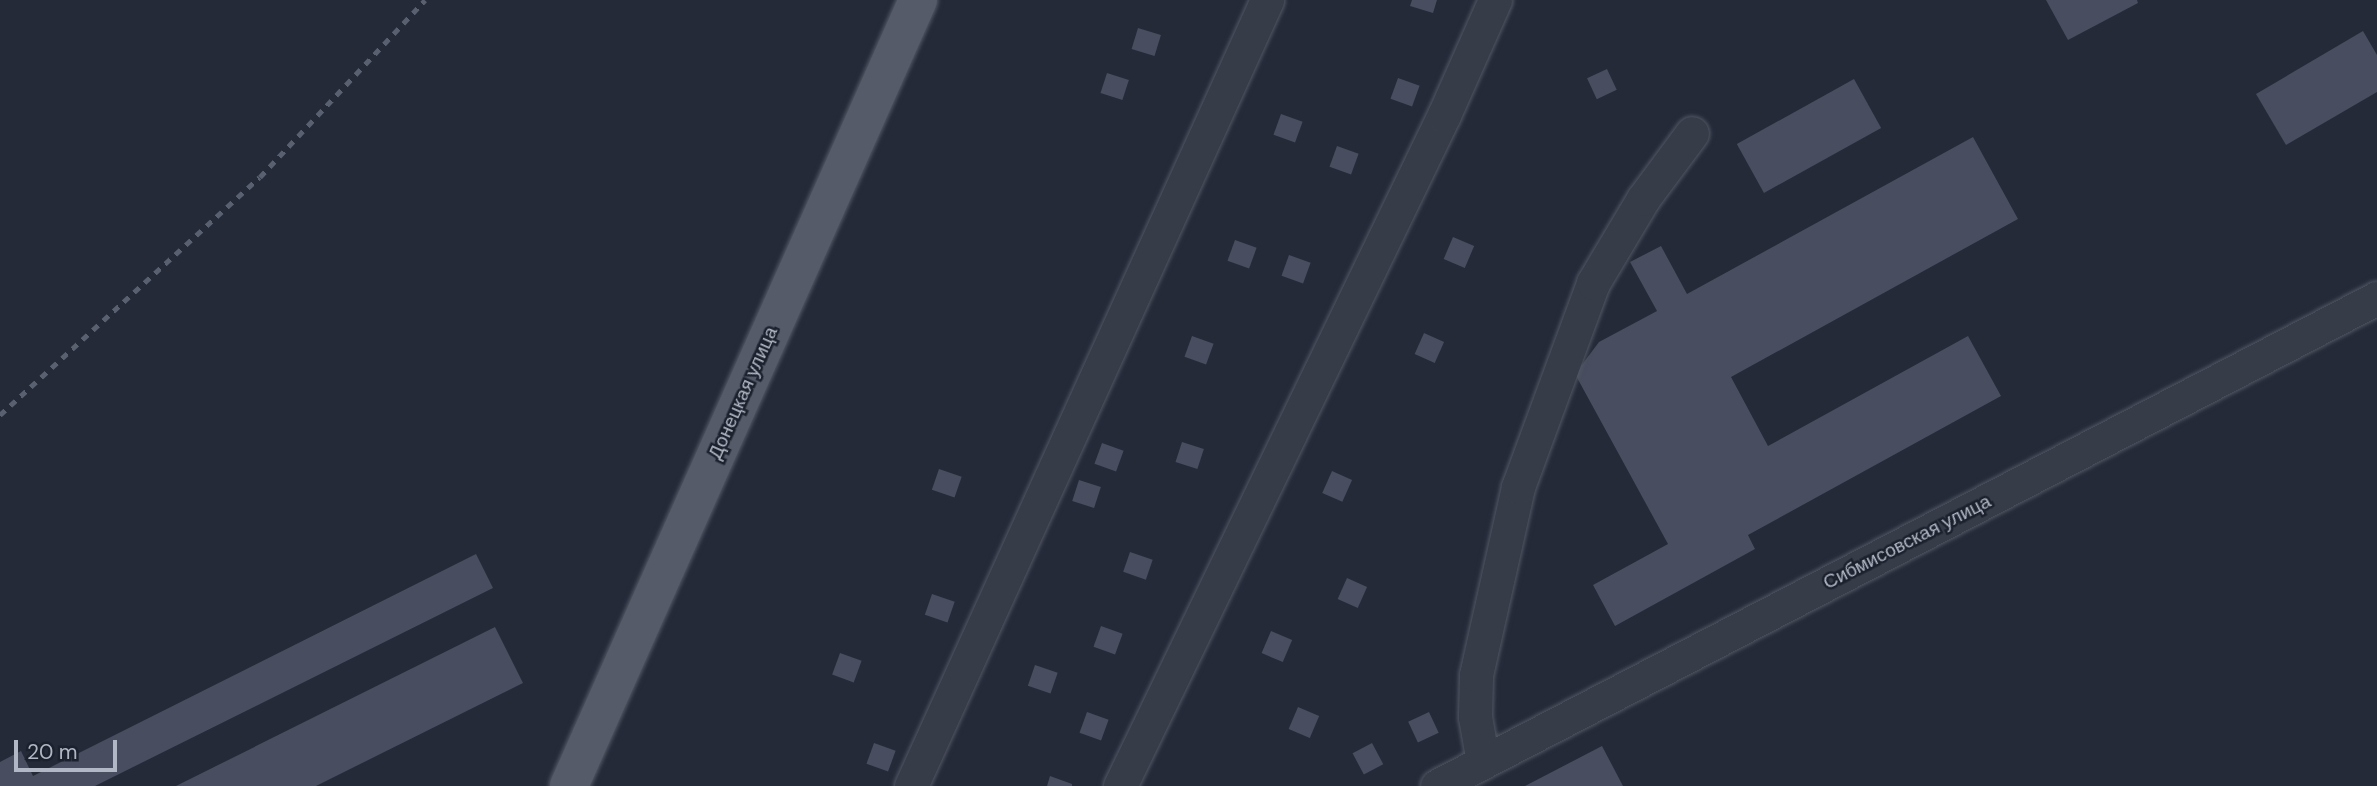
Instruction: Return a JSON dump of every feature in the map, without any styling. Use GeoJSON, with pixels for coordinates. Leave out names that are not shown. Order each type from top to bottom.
{"type":"FeatureCollection","features":[{"type":"Feature","properties":{"kind":"main road","name":"Донецкая улица"},"geometry":{"type":"LineString","coordinates":[[569,786],[918,0]]}},
{"type":"Feature","properties":{"kind":"street"},"geometry":{"type":"LineString","coordinates":[[911,786],[1267,0]]}},
{"type":"Feature","properties":{"kind":"street"},"geometry":{"type":"LineString","coordinates":[[1120,786],[1444,115],[1495,0]]}},
{"type":"Feature","properties":{"kind":"street"},"geometry":{"type":"LineString","coordinates":[[1483,762],[1475,717],[1476,675],[1518,487],[1594,283],[1643,199],[1692,133]]}},
{"type":"Feature","properties":{"kind":"street","name":"Сибмисовская улица"},"geometry":{"type":"LineString","coordinates":[[1437,786],[2377,298]]}},
{"type":"Feature","properties":{"kind":"building"},"geometry":{"type":"Polygon","coordinates":[[[1412,0],[1437,0],[1433,13],[1410,6],[1412,0]]]}},
{"type":"Feature","properties":{"kind":"building"},"geometry":{"type":"Polygon","coordinates":[[[2046,0],[2137,0],[2138,3],[2068,40],[2046,0]]]}},
{"type":"Feature","properties":{"kind":"building"},"geometry":{"type":"Polygon","coordinates":[[[1138,28],[1161,35],[1155,56],[1132,49],[1138,28]]]}},
{"type":"Feature","properties":{"kind":"building"},"geometry":{"type":"Polygon","coordinates":[[[2363,31],[2377,55],[2377,92],[2286,145],[2256,94],[2363,31]]]}},
{"type":"Feature","properties":{"kind":"building"},"geometry":{"type":"Polygon","coordinates":[[[1607,69],[1617,90],[1597,99],[1587,78],[1607,69]]]}},
{"type":"Feature","properties":{"kind":"building"},"geometry":{"type":"Polygon","coordinates":[[[1107,73],[1129,80],[1122,100],[1101,93],[1107,73]]]}},
{"type":"Feature","properties":{"kind":"building"},"geometry":{"type":"Polygon","coordinates":[[[1398,78],[1420,86],[1412,107],[1390,99],[1398,78]]]}},
{"type":"Feature","properties":{"kind":"building"},"geometry":{"type":"Polygon","coordinates":[[[1854,79],[1881,128],[1764,193],[1737,144],[1854,79]]]}},
{"type":"Feature","properties":{"kind":"building"},"geometry":{"type":"Polygon","coordinates":[[[1281,114],[1303,122],[1295,143],[1273,135],[1281,114]]]}},
{"type":"Feature","properties":{"kind":"building"},"geometry":{"type":"Polygon","coordinates":[[[1973,137],[2018,219],[1731,377],[1768,446],[1968,336],[2001,396],[1748,535],[1755,549],[1615,626],[1593,585],[1668,544],[1575,374],[1599,342],[1657,311],[1630,262],[1661,246],[1687,294],[1973,137]]]}},
{"type":"Feature","properties":{"kind":"building"},"geometry":{"type":"Polygon","coordinates":[[[1337,146],[1359,154],[1351,175],[1329,167],[1337,146]]]}},
{"type":"Feature","properties":{"kind":"building"},"geometry":{"type":"Polygon","coordinates":[[[1453,237],[1474,246],[1465,268],[1444,259],[1453,237]]]}},
{"type":"Feature","properties":{"kind":"building"},"geometry":{"type":"Polygon","coordinates":[[[1235,240],[1257,248],[1249,269],[1227,261],[1235,240]]]}},
{"type":"Feature","properties":{"kind":"building"},"geometry":{"type":"Polygon","coordinates":[[[1289,255],[1311,263],[1303,284],[1281,276],[1289,255]]]}},
{"type":"Feature","properties":{"kind":"building"},"geometry":{"type":"Polygon","coordinates":[[[1424,333],[1444,342],[1435,363],[1415,354],[1424,333]]]}},
{"type":"Feature","properties":{"kind":"building"},"geometry":{"type":"Polygon","coordinates":[[[1192,336],[1214,344],[1206,365],[1184,357],[1192,336]]]}},
{"type":"Feature","properties":{"kind":"building"},"geometry":{"type":"Polygon","coordinates":[[[1182,442],[1204,449],[1197,469],[1176,462],[1182,442]]]}},
{"type":"Feature","properties":{"kind":"building"},"geometry":{"type":"Polygon","coordinates":[[[1102,443],[1124,451],[1116,472],[1094,464],[1102,443]]]}},
{"type":"Feature","properties":{"kind":"building"},"geometry":{"type":"Polygon","coordinates":[[[939,469],[962,477],[955,498],[932,490],[939,469]]]}},
{"type":"Feature","properties":{"kind":"building"},"geometry":{"type":"Polygon","coordinates":[[[1332,471],[1352,480],[1342,502],[1322,493],[1332,471]]]}},
{"type":"Feature","properties":{"kind":"building"},"geometry":{"type":"Polygon","coordinates":[[[1079,480],[1101,487],[1094,508],[1072,501],[1079,480]]]}},
{"type":"Feature","properties":{"kind":"building"},"geometry":{"type":"Polygon","coordinates":[[[1130,552],[1153,560],[1146,580],[1123,572],[1130,552]]]}},
{"type":"Feature","properties":{"kind":"building"},"geometry":{"type":"Polygon","coordinates":[[[476,554],[493,588],[95,786],[0,786],[0,762],[21,751],[33,776],[476,554]]]}},
{"type":"Feature","properties":{"kind":"building"},"geometry":{"type":"Polygon","coordinates":[[[1347,578],[1367,587],[1358,608],[1338,599],[1347,578]]]}},
{"type":"Feature","properties":{"kind":"building"},"geometry":{"type":"Polygon","coordinates":[[[932,594],[955,602],[948,623],[925,615],[932,594]]]}},
{"type":"Feature","properties":{"kind":"building"},"geometry":{"type":"Polygon","coordinates":[[[1101,626],[1123,634],[1115,655],[1093,647],[1101,626]]]}},
{"type":"Feature","properties":{"kind":"building"},"geometry":{"type":"Polygon","coordinates":[[[495,627],[523,683],[316,786],[176,786],[495,627]]]}},
{"type":"Feature","properties":{"kind":"building"},"geometry":{"type":"Polygon","coordinates":[[[1271,631],[1292,640],[1283,662],[1262,653],[1271,631]]]}},
{"type":"Feature","properties":{"kind":"building"},"geometry":{"type":"Polygon","coordinates":[[[840,653],[862,661],[854,682],[832,675],[840,653]]]}},
{"type":"Feature","properties":{"kind":"building"},"geometry":{"type":"Polygon","coordinates":[[[1035,665],[1058,673],[1051,694],[1028,686],[1035,665]]]}},
{"type":"Feature","properties":{"kind":"building"},"geometry":{"type":"Polygon","coordinates":[[[1298,707],[1319,716],[1310,738],[1289,729],[1298,707]]]}},
{"type":"Feature","properties":{"kind":"building"},"geometry":{"type":"Polygon","coordinates":[[[1087,712],[1109,720],[1101,741],[1079,733],[1087,712]]]}},
{"type":"Feature","properties":{"kind":"building"},"geometry":{"type":"Polygon","coordinates":[[[1429,712],[1439,733],[1418,743],[1408,722],[1429,712]]]}},
{"type":"Feature","properties":{"kind":"building"},"geometry":{"type":"Polygon","coordinates":[[[874,743],[896,751],[888,772],[866,764],[874,743]]]}},
{"type":"Feature","properties":{"kind":"building"},"geometry":{"type":"Polygon","coordinates":[[[1372,743],[1383,764],[1364,775],[1353,753],[1372,743]]]}},
{"type":"Feature","properties":{"kind":"building"},"geometry":{"type":"Polygon","coordinates":[[[1602,746],[1623,786],[1525,786],[1602,746]]]}},
{"type":"Feature","properties":{"kind":"building"},"geometry":{"type":"Polygon","coordinates":[[[1050,776],[1072,784],[1072,786],[1047,786],[1050,776]]]}},
{"type":"Feature","properties":{"kind":"railway"},"geometry":{"type":"LineString","coordinates":[[0,415],[260,177],[425,0]]}}]}
